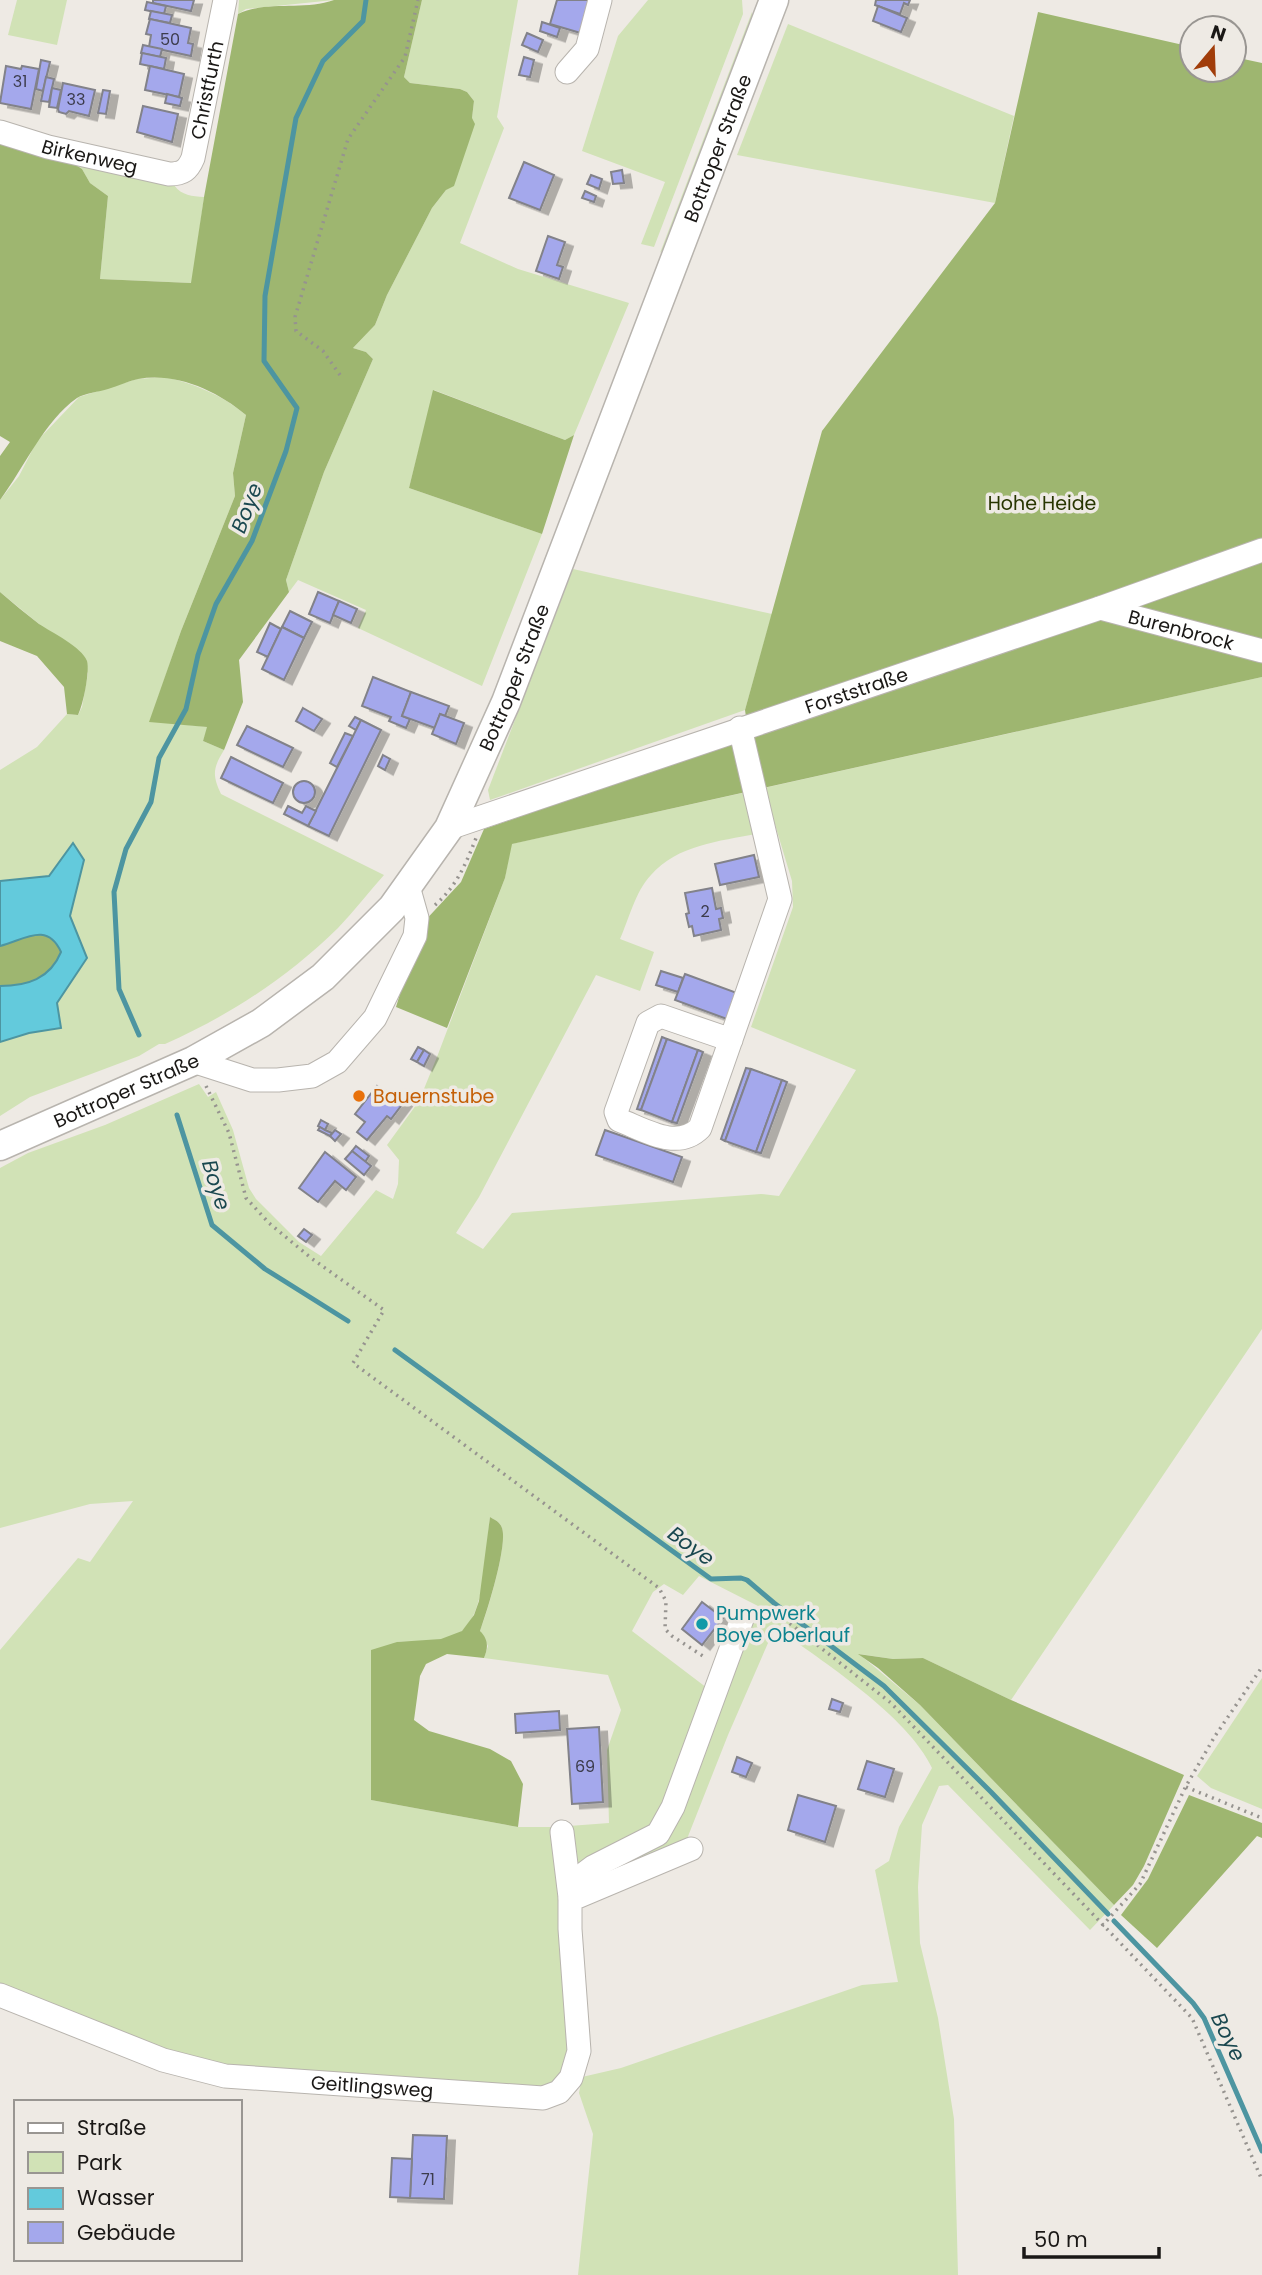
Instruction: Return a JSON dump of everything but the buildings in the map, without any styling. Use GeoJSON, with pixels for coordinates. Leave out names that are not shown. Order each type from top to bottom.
{"type":"FeatureCollection","features":[{"type":"Feature","properties":{"kind":"main road","name":"Bottroper Straße"},"geometry":{"type":"LineString","coordinates":[[0,1146],[99,1104],[197,1070],[323,977],[392,908],[450,828],[506,702],[774,0]]}},
{"type":"Feature","properties":{"kind":"street","name":"Christfurth"},"geometry":{"type":"LineString","coordinates":[[180,174],[189,168],[193,158],[225,0]]}},
{"type":"Feature","properties":{"kind":"street"},"geometry":{"type":"LineString","coordinates":[[567,72],[587,49],[600,0]]}},
{"type":"Feature","properties":{"kind":"street","name":"Birkenweg"},"geometry":{"type":"LineString","coordinates":[[0,132],[48,147],[169,174],[180,174]]}},
{"type":"Feature","properties":{"kind":"street","name":"Forststraße"},"geometry":{"type":"LineString","coordinates":[[450,828],[1100,608],[1262,550]]}},
{"type":"Feature","properties":{"kind":"street","name":"Burenbrock"},"geometry":{"type":"LineString","coordinates":[[1100,608],[1262,651]]}},
{"type":"Feature","properties":{"kind":"street"},"geometry":{"type":"LineString","coordinates":[[731,1040],[661,1016],[653,1018],[648,1023],[616,1112],[619,1120],[671,1139],[692,1136],[700,1128],[731,1040],[780,898],[740,728]]}},
{"type":"Feature","properties":{"kind":"street"},"geometry":{"type":"LineString","coordinates":[[197,1070],[252,1080],[278,1080],[312,1076],[337,1062],[375,1018],[415,936],[417,918],[408,886]]}},
{"type":"Feature","properties":{"kind":"street"},"geometry":{"type":"LineString","coordinates":[[569,1893],[593,1867],[658,1834],[673,1807],[726,1663],[750,1619]]}},
{"type":"Feature","properties":{"kind":"street","name":"Geitlingsweg"},"geometry":{"type":"LineString","coordinates":[[0,1995],[163,2060],[225,2076],[543,2098],[559,2092],[571,2078],[579,2051],[569,1893],[562,1832]]}},
{"type":"Feature","properties":{"kind":"street"},"geometry":{"type":"LineString","coordinates":[[569,1893],[691,1849]]}},
{"type":"Feature","properties":{"kind":"path"},"geometry":{"type":"LineString","coordinates":[[340,375],[323,351],[296,331],[295,317],[348,139],[405,57],[418,0]]}},
{"type":"Feature","properties":{"kind":"path"},"geometry":{"type":"LineString","coordinates":[[197,1070],[229,1133],[246,1198],[311,1258],[384,1310],[353,1363],[659,1588],[666,1601],[666,1629],[702,1656],[726,1663]]}},
{"type":"Feature","properties":{"kind":"path"},"geometry":{"type":"LineString","coordinates":[[750,1619],[766,1612],[778,1614],[891,1703],[1192,2018],[1262,2180]]}},
{"type":"Feature","properties":{"kind":"path"},"geometry":{"type":"LineString","coordinates":[[1102,1926],[1140,1884],[1186,1786],[1215,1736],[1262,1667]]}},
{"type":"Feature","properties":{"kind":"path"},"geometry":{"type":"LineString","coordinates":[[1186,1786],[1262,1818]]}},
{"type":"Feature","properties":{"kind":"green space"},"geometry":{"type":"Polygon","coordinates":[[[17,0],[67,0],[57,45],[8,35],[17,0]]]}},
{"type":"Feature","properties":{"kind":"green space"},"geometry":{"type":"Polygon","coordinates":[[[239,0],[334,0],[246,9],[238,14],[239,0]]]}},
{"type":"Feature","properties":{"kind":"green space"},"geometry":{"type":"Polygon","coordinates":[[[334,0],[422,0],[404,77],[410,83],[467,92],[474,101],[472,118],[475,124],[454,186],[446,190],[432,208],[387,295],[375,325],[353,348],[366,352],[373,359],[324,472],[286,580],[289,592],[239,660],[243,702],[224,750],[203,741],[207,727],[149,722],[181,631],[235,496],[233,473],[246,415],[209,391],[167,378],[138,379],[84,395],[54,419],[0,500],[0,456],[10,442],[0,436],[0,144],[38,151],[73,163],[82,169],[90,183],[108,196],[100,279],[191,283],[238,14],[261,7],[310,5],[334,0]]]}},
{"type":"Feature","properties":{"kind":"green space"},"geometry":{"type":"Polygon","coordinates":[[[422,0],[518,0],[497,117],[504,128],[460,243],[518,269],[629,303],[574,435],[565,440],[434,390],[409,488],[542,534],[482,686],[358,628],[366,610],[298,580],[289,592],[286,580],[324,472],[373,359],[366,352],[353,348],[375,325],[387,295],[432,208],[446,190],[472,118],[474,101],[467,92],[410,83],[404,77],[422,0]]]}},
{"type":"Feature","properties":{"kind":"green space"},"geometry":{"type":"Polygon","coordinates":[[[648,0],[742,0],[743,14],[654,247],[641,244],[665,182],[582,151],[618,36],[648,0]]]}},
{"type":"Feature","properties":{"kind":"green space"},"geometry":{"type":"Polygon","coordinates":[[[752,12],[752,22],[669,244],[660,253],[752,12]]]}},
{"type":"Feature","properties":{"kind":"green space","name":"Hohe Heide"},"geometry":{"type":"Polygon","coordinates":[[[1038,12],[1178,44],[1178,84],[1248,84],[1248,60],[1262,63],[1262,677],[512,844],[505,878],[447,1028],[396,1007],[421,925],[461,882],[484,829],[749,737],[745,710],[822,431],[995,203],[1038,12]]]}},
{"type":"Feature","properties":{"kind":"green space"},"geometry":{"type":"Polygon","coordinates":[[[788,24],[1014,116],[995,203],[737,155],[788,24]]]}},
{"type":"Feature","properties":{"kind":"green space"},"geometry":{"type":"Polygon","coordinates":[[[73,163],[174,185],[191,196],[204,197],[192,283],[100,279],[108,196],[90,183],[82,169],[73,163]]]}},
{"type":"Feature","properties":{"kind":"green space"},"geometry":{"type":"Polygon","coordinates":[[[165,377],[208,391],[246,415],[233,473],[235,496],[181,631],[150,721],[208,727],[203,741],[224,750],[215,772],[221,794],[384,875],[344,922],[319,946],[278,979],[235,1008],[139,1056],[30,1097],[0,1116],[0,1042],[29,1033],[61,1028],[57,1003],[87,958],[70,916],[84,860],[74,844],[49,876],[0,881],[0,770],[37,747],[67,714],[78,715],[88,673],[39,624],[0,592],[0,500],[19,476],[37,441],[79,397],[137,379],[165,377]]]}},
{"type":"Feature","properties":{"kind":"green space"},"geometry":{"type":"Polygon","coordinates":[[[433,390],[565,440],[574,435],[542,534],[409,488],[433,390]]]}},
{"type":"Feature","properties":{"kind":"green space"},"geometry":{"type":"Polygon","coordinates":[[[573,569],[772,614],[745,710],[490,800],[488,790],[573,569]]]}},
{"type":"Feature","properties":{"kind":"green space"},"geometry":{"type":"Polygon","coordinates":[[[0,592],[84,656],[88,673],[78,715],[67,714],[64,687],[37,656],[0,641],[0,592]]]}},
{"type":"Feature","properties":{"kind":"green space"},"geometry":{"type":"Polygon","coordinates":[[[1262,677],[1262,1329],[1011,1700],[923,1658],[893,1659],[859,1654],[920,1705],[1114,1905],[1090,1930],[948,1785],[939,1786],[922,1825],[918,1887],[920,1943],[938,2018],[954,2119],[958,2275],[578,2275],[593,2134],[579,2093],[582,2077],[621,2068],[862,1985],[898,1982],[875,1870],[889,1861],[899,1827],[932,1768],[920,1748],[884,1709],[775,1627],[685,1844],[593,1884],[656,1839],[726,1690],[758,1606],[699,1576],[683,1595],[664,1584],[653,1592],[632,1631],[711,1691],[661,1819],[573,1873],[569,1826],[609,1823],[607,1750],[621,1710],[608,1675],[484,1658],[488,1646],[480,1631],[502,1549],[502,1528],[497,1521],[490,1517],[480,1595],[476,1611],[469,1623],[461,1632],[447,1638],[397,1642],[371,1800],[518,1827],[556,1827],[570,2042],[565,2067],[552,2083],[535,2089],[259,2074],[182,2059],[0,1989],[0,1650],[78,1558],[90,1562],[133,1501],[90,1504],[0,1528],[0,1168],[28,1153],[105,1125],[199,1084],[208,1097],[216,1092],[233,1130],[249,1188],[256,1199],[299,1242],[321,1256],[376,1190],[393,1199],[398,1184],[399,1160],[387,1145],[419,1101],[505,878],[511,844],[747,792],[756,834],[714,842],[686,851],[662,865],[645,882],[620,939],[654,952],[640,991],[596,975],[479,1197],[456,1233],[483,1249],[512,1213],[761,1194],[779,1196],[856,1070],[751,1027],[793,907],[792,881],[764,788],[1262,677]]]}},
{"type":"Feature","properties":{"kind":"green space"},"geometry":{"type":"Polygon","coordinates":[[[35,934],[51,939],[61,952],[51,969],[28,982],[0,986],[0,946],[35,934]]]}},
{"type":"Feature","properties":{"kind":"green space"},"geometry":{"type":"Polygon","coordinates":[[[490,1517],[500,1524],[503,1537],[496,1579],[480,1631],[487,1644],[484,1658],[447,1654],[426,1664],[420,1676],[414,1720],[429,1731],[490,1749],[511,1761],[523,1784],[518,1827],[371,1800],[371,1650],[397,1642],[441,1639],[462,1631],[474,1615],[479,1601],[490,1517]]]}},
{"type":"Feature","properties":{"kind":"green space"},"geometry":{"type":"Polygon","coordinates":[[[858,1654],[893,1659],[923,1658],[1011,1700],[1184,1775],[1133,1885],[1114,1905],[920,1705],[858,1654]]]}},
{"type":"Feature","properties":{"kind":"green space"},"geometry":{"type":"Polygon","coordinates":[[[1262,1678],[1262,1809],[1211,1788],[1197,1776],[1262,1678]]]}},
{"type":"Feature","properties":{"kind":"green space"},"geometry":{"type":"Polygon","coordinates":[[[1189,1795],[1262,1823],[1262,1838],[1257,1836],[1157,1948],[1121,1915],[1148,1879],[1189,1795]]]}},
{"type":"Feature","properties":{"kind":"water"},"geometry":{"type":"Polygon","coordinates":[[[73,843],[84,860],[70,916],[87,958],[57,1003],[61,1028],[29,1033],[0,1042],[0,986],[28,982],[44,975],[61,952],[49,937],[42,935],[26,937],[0,946],[0,881],[49,876],[73,843]]]}},
{"type":"Feature","properties":{"kind":"waterway","name":"Boye"},"geometry":{"type":"LineString","coordinates":[[139,1035],[119,989],[114,892],[126,849],[151,802],[159,758],[186,709],[198,655],[216,604],[252,541],[286,451],[297,408],[264,361],[265,296],[296,118],[323,61],[363,21],[366,0]]}},
{"type":"Feature","properties":{"kind":"waterway","name":"Boye"},"geometry":{"type":"LineString","coordinates":[[177,1115],[212,1225],[265,1269],[348,1321]]}},
{"type":"Feature","properties":{"kind":"waterway","name":"Boye"},"geometry":{"type":"LineString","coordinates":[[395,1350],[711,1579],[747,1580],[884,1686],[1108,1914]]}},
{"type":"Feature","properties":{"kind":"waterway","name":"Boye"},"geometry":{"type":"LineString","coordinates":[[1114,1921],[1193,2003],[1204,2018],[1262,2151]]}},
{"type":"Feature","properties":{"kind":"place","name":"Bauernstube"},"geometry":{"type":"Point","coordinates":[359,1096]}},
{"type":"Feature","properties":{"kind":"place","name":"Pumpwerk Boye Oberlauf"},"geometry":{"type":"Point","coordinates":[702,1624]}}]}
